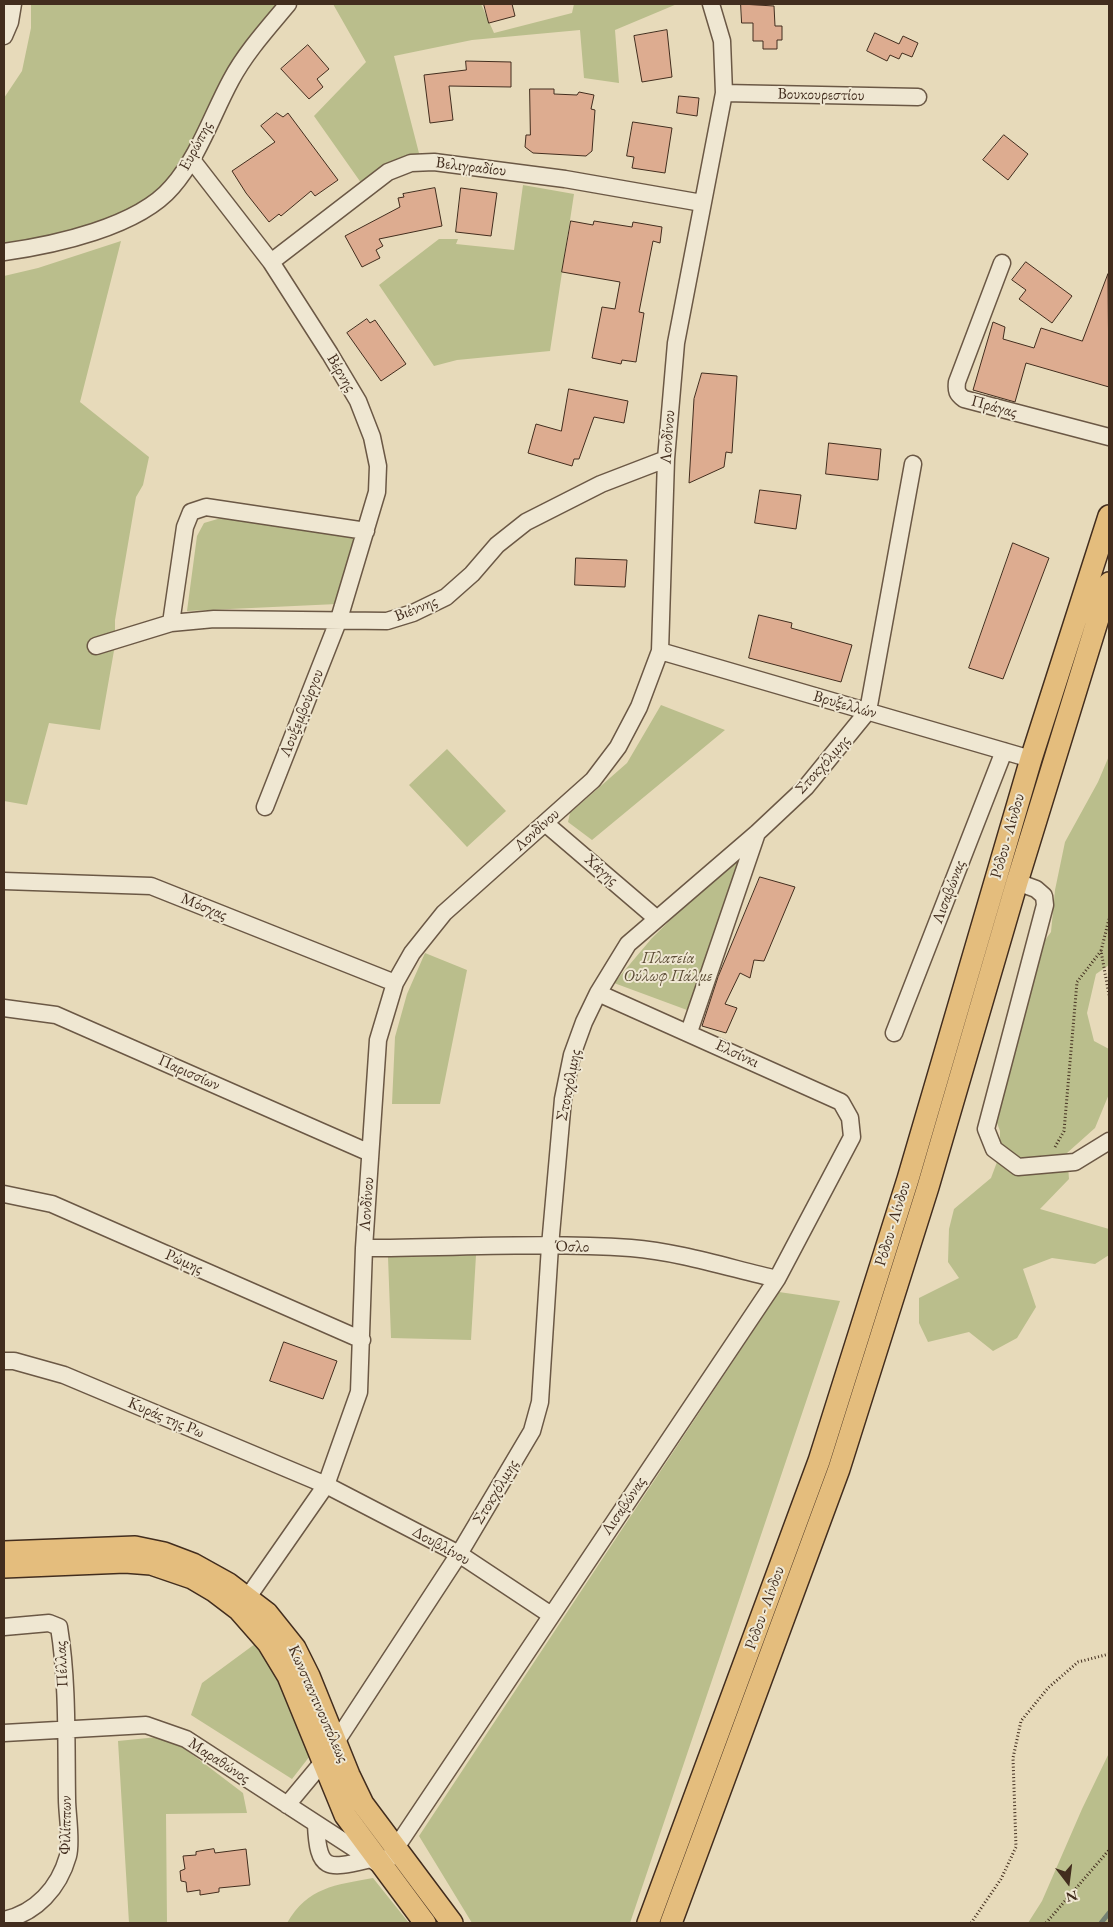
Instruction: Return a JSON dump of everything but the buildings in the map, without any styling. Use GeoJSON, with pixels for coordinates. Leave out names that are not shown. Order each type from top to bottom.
{"type":"FeatureCollection","features":[{"type":"Feature","properties":{"kind":"main road","name":"Ρόδου - Λίνδου"},"geometry":{"type":"LineString","coordinates":[[648,1923],[819,1460],[908,1179],[1031,759],[1109,516]]}},
{"type":"Feature","properties":{"kind":"main road","name":"Ρόδου - Λίνδου"},"geometry":{"type":"LineString","coordinates":[[671,1923],[839,1469],[928,1187],[1109,583]]}},
{"type":"Feature","properties":{"kind":"main road","name":"Κωνσταντινουπόλεως"},"geometry":{"type":"LineString","coordinates":[[4,1552],[135,1547],[164,1553],[193,1564],[229,1584],[258,1630],[278,1657],[288,1676],[322,1763],[345,1815],[374,1857],[426,1923]]}},
{"type":"Feature","properties":{"kind":"main road","name":"Κωνσταντινουπόλεως"},"geometry":{"type":"LineString","coordinates":[[4,1567],[126,1562],[151,1564],[192,1578],[214,1591],[267,1613],[295,1648],[363,1804],[452,1923]]}},
{"type":"Feature","properties":{"kind":"street"},"geometry":{"type":"LineString","coordinates":[[4,36],[10,22],[13,4]]}},
{"type":"Feature","properties":{"kind":"street","name":"Ευρώπης"},"geometry":{"type":"LineString","coordinates":[[4,252],[86,233],[116,223],[143,210],[171,188],[192,160],[233,77],[259,39],[288,4]]}},
{"type":"Feature","properties":{"kind":"street","name":"Λονδίνου"},"geometry":{"type":"LineString","coordinates":[[243,1604],[326,1485],[359,1392],[364,1248],[378,1040],[395,982],[422,939],[444,913],[593,780],[618,747],[638,707],[660,651],[666,459],[676,343],[724,93],[725,69],[722,41],[711,4]]}},
{"type":"Feature","properties":{"kind":"street","name":"Βουκουρεστίου"},"geometry":{"type":"LineString","coordinates":[[724,93],[918,97]]}},
{"type":"Feature","properties":{"kind":"street","name":"Βέρνης"},"geometry":{"type":"LineString","coordinates":[[192,160],[271,262],[358,400],[372,437],[378,466],[377,492],[339,619]]}},
{"type":"Feature","properties":{"kind":"street","name":"Βελιγραδίου"},"geometry":{"type":"LineString","coordinates":[[271,262],[388,172],[411,163],[434,162],[564,179],[702,202]]}},
{"type":"Feature","properties":{"kind":"street","name":"Πράγας"},"geometry":{"type":"LineString","coordinates":[[1002,263],[957,382],[956,389],[958,395],[964,399],[1109,437]]}},
{"type":"Feature","properties":{"kind":"street","name":"Βιέννης"},"geometry":{"type":"LineString","coordinates":[[96,646],[171,622],[214,619],[387,621],[413,613],[446,597],[497,545],[526,522],[600,484],[666,459]]}},
{"type":"Feature","properties":{"kind":"street","name":"Στοκχόλμης"},"geometry":{"type":"LineString","coordinates":[[286,1805],[322,1763],[336,1742],[459,1554],[532,1431],[540,1402],[550,1246],[563,1099],[572,1056],[598,993],[628,944],[757,833],[806,787],[868,711],[913,464]]}},
{"type":"Feature","properties":{"kind":"street"},"geometry":{"type":"LineString","coordinates":[[171,622],[185,527],[191,512],[206,507],[366,531]]}},
{"type":"Feature","properties":{"kind":"street","name":"Λουξεμβούργου"},"geometry":{"type":"LineString","coordinates":[[265,806],[339,619]]}},
{"type":"Feature","properties":{"kind":"street","name":"Βρυξελλών"},"geometry":{"type":"LineString","coordinates":[[660,651],[1031,759]]}},
{"type":"Feature","properties":{"kind":"street","name":"Λισαβώνας"},"geometry":{"type":"LineString","coordinates":[[894,1033],[1004,751]]}},
{"type":"Feature","properties":{"kind":"street","name":"Χάγης"},"geometry":{"type":"LineString","coordinates":[[545,823],[656,918]]}},
{"type":"Feature","properties":{"kind":"street"},"geometry":{"type":"LineString","coordinates":[[689,1032],[757,833]]}},
{"type":"Feature","properties":{"kind":"street","name":"Μόσχας"},"geometry":{"type":"LineString","coordinates":[[4,881],[151,886],[395,982]]}},
{"type":"Feature","properties":{"kind":"street"},"geometry":{"type":"LineString","coordinates":[[1018,882],[1036,889],[1044,896],[1046,905],[986,1129],[994,1149],[1018,1168],[1075,1162],[1109,1141]]}},
{"type":"Feature","properties":{"kind":"street","name":"Ελσίνκι"},"geometry":{"type":"LineString","coordinates":[[598,993],[689,1032],[841,1102],[850,1118],[852,1137]]}},
{"type":"Feature","properties":{"kind":"street","name":"Παρισσίων"},"geometry":{"type":"LineString","coordinates":[[4,1008],[56,1015],[370,1153]]}},
{"type":"Feature","properties":{"kind":"street","name":"Λισαβώνας"},"geometry":{"type":"LineString","coordinates":[[374,1857],[390,1841],[551,1615],[776,1279],[852,1137]]}},
{"type":"Feature","properties":{"kind":"street","name":"Ρώμης"},"geometry":{"type":"LineString","coordinates":[[4,1194],[52,1204],[362,1340]]}},
{"type":"Feature","properties":{"kind":"street","name":"Όσλο"},"geometry":{"type":"LineString","coordinates":[[364,1248],[550,1246],[632,1248],[695,1259],[776,1279]]}},
{"type":"Feature","properties":{"kind":"street","name":"Κυράς της Ρω"},"geometry":{"type":"LineString","coordinates":[[4,1361],[14,1361],[64,1375],[326,1485]]}},
{"type":"Feature","properties":{"kind":"street","name":"Δουβλίνου"},"geometry":{"type":"LineString","coordinates":[[326,1485],[459,1554],[551,1615]]}},
{"type":"Feature","properties":{"kind":"street","name":"Πέλλας"},"geometry":{"type":"LineString","coordinates":[[4,1627],[49,1623],[59,1627],[65,1728]]}},
{"type":"Feature","properties":{"kind":"street","name":"Μαραθώνος"},"geometry":{"type":"LineString","coordinates":[[4,1732],[146,1725],[186,1739],[316,1824],[374,1857]]}},
{"type":"Feature","properties":{"kind":"street","name":"Φιλίππων"},"geometry":{"type":"LineString","coordinates":[[4,1920],[16,1917],[36,1906],[56,1884],[68,1855],[65,1728]]}},
{"type":"Feature","properties":{"kind":"street"},"geometry":{"type":"LineString","coordinates":[[316,1824],[318,1852],[322,1860],[328,1865],[341,1866],[374,1857]]}},
{"type":"Feature","properties":{"kind":"path"},"geometry":{"type":"LineString","coordinates":[[1109,918],[1101,951],[1109,995]]}},
{"type":"Feature","properties":{"kind":"path"},"geometry":{"type":"LineString","coordinates":[[1041,1165],[1064,1132],[1077,982],[1101,951]]}},
{"type":"Feature","properties":{"kind":"path"},"geometry":{"type":"LineString","coordinates":[[971,1923],[1001,1879],[1016,1847],[1013,1758],[1021,1721],[1048,1688],[1078,1662],[1109,1654]]}},
{"type":"Feature","properties":{"kind":"path"},"geometry":{"type":"LineString","coordinates":[[1046,1923],[1109,1850]]}},
{"type":"Feature","properties":{"kind":"green space"},"geometry":{"type":"Polygon","coordinates":[[[31,4],[286,4],[179,174],[155,202],[4,257],[4,98],[22,71],[31,28],[31,4]]]}},
{"type":"Feature","properties":{"kind":"green space"},"geometry":{"type":"Polygon","coordinates":[[[333,4],[481,4],[494,33],[572,13],[574,4],[677,4],[615,30],[619,83],[584,78],[580,30],[472,40],[394,56],[421,161],[364,187],[314,116],[366,62],[333,4]]]}},
{"type":"Feature","properties":{"kind":"green space"},"geometry":{"type":"Polygon","coordinates":[[[523,185],[574,194],[550,351],[457,360],[434,366],[379,285],[439,239],[458,239],[456,244],[514,250],[523,185]]]}},
{"type":"Feature","properties":{"kind":"green space"},"geometry":{"type":"Polygon","coordinates":[[[121,241],[80,402],[149,457],[143,485],[136,497],[115,620],[115,645],[100,730],[49,723],[27,805],[4,801],[4,276],[38,268],[121,241]]]}},
{"type":"Feature","properties":{"kind":"green space"},"geometry":{"type":"Polygon","coordinates":[[[221,518],[360,538],[337,604],[187,611],[197,536],[204,523],[221,518]]]}},
{"type":"Feature","properties":{"kind":"green space"},"geometry":{"type":"Polygon","coordinates":[[[661,705],[725,730],[592,840],[568,822],[570,813],[627,763],[661,705]]]}},
{"type":"Feature","properties":{"kind":"green space"},"geometry":{"type":"Polygon","coordinates":[[[447,749],[506,811],[467,847],[409,785],[447,749]]]}},
{"type":"Feature","properties":{"kind":"green space"},"geometry":{"type":"Polygon","coordinates":[[[1109,756],[1109,965],[1096,974],[1087,1013],[1094,1041],[1109,1049],[1109,1094],[1095,1128],[1067,1153],[1069,1179],[1040,1209],[1109,1229],[1109,1255],[1095,1264],[1052,1258],[1023,1269],[1036,1307],[1017,1338],[993,1351],[969,1332],[928,1342],[919,1323],[919,1298],[959,1278],[948,1262],[949,1229],[954,1209],[991,1178],[1000,1154],[1000,1131],[992,1109],[1029,962],[1051,932],[1055,890],[1065,842],[1098,782],[1109,756]]]}},
{"type":"Feature","properties":{"kind":"green space","name":"Πλατεία Ούλωφ Πάλμε"},"geometry":{"type":"Polygon","coordinates":[[[735,857],[745,863],[687,1010],[614,983],[652,938],[735,857]]]}},
{"type":"Feature","properties":{"kind":"green space"},"geometry":{"type":"Polygon","coordinates":[[[425,953],[467,970],[440,1104],[392,1104],[395,1037],[407,994],[425,953]]]}},
{"type":"Feature","properties":{"kind":"green space"},"geometry":{"type":"Polygon","coordinates":[[[476,1255],[471,1340],[391,1338],[388,1257],[476,1255]]]}},
{"type":"Feature","properties":{"kind":"green space"},"geometry":{"type":"Polygon","coordinates":[[[779,1292],[840,1301],[630,1923],[472,1923],[419,1836],[779,1292]]]}},
{"type":"Feature","properties":{"kind":"green space"},"geometry":{"type":"Polygon","coordinates":[[[259,1641],[313,1752],[292,1779],[191,1715],[202,1683],[259,1641]]]}},
{"type":"Feature","properties":{"kind":"green space"},"geometry":{"type":"Polygon","coordinates":[[[168,1736],[243,1793],[247,1813],[166,1814],[167,1923],[129,1923],[118,1741],[168,1736]]]}},
{"type":"Feature","properties":{"kind":"green space"},"geometry":{"type":"Polygon","coordinates":[[[1109,1753],[1109,1923],[1028,1923],[1042,1901],[1082,1809],[1109,1753]]]}},
{"type":"Feature","properties":{"kind":"green space"},"geometry":{"type":"Polygon","coordinates":[[[373,1878],[409,1923],[287,1923],[295,1911],[313,1895],[335,1886],[373,1878]]]}},
{"type":"Feature","properties":{"kind":"waterway"},"geometry":{"type":"LineString","coordinates":[[1101,1923],[1109,1913]]}}]}
